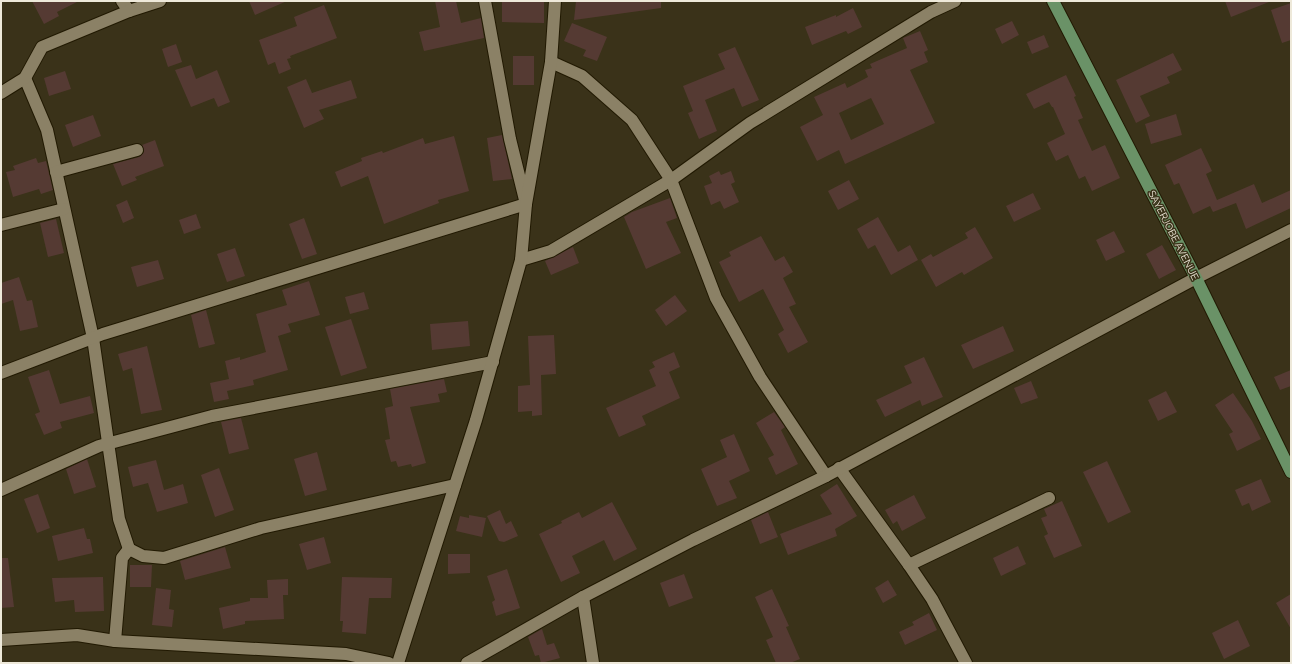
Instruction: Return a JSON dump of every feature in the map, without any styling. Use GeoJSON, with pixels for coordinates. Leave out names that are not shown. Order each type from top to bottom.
{"type":"FeatureCollection","features":[{"type":"Feature","properties":{"kind":"street"},"geometry":{"type":"LineString","coordinates":[[1,93],[25,78],[42,47],[125,6],[160,1]]}},
{"type":"Feature","properties":{"kind":"street"},"geometry":{"type":"LineString","coordinates":[[485,1],[510,139],[526,204]]}},
{"type":"Feature","properties":{"kind":"street"},"geometry":{"type":"LineString","coordinates":[[398,663],[493,362],[521,260],[526,204],[550,62],[555,1]]}},
{"type":"Feature","properties":{"kind":"street"},"geometry":{"type":"LineString","coordinates":[[521,260],[550,251],[672,180],[764,115],[931,12],[955,1]]}},
{"type":"Feature","properties":{"kind":"street","name":"SAYERJOBE AVENUE"},"geometry":{"type":"LineString","coordinates":[[1053,1],[1196,278],[1291,472]]}},
{"type":"Feature","properties":{"kind":"street"},"geometry":{"type":"LineString","coordinates":[[550,62],[582,76],[632,120],[672,180],[716,298],[760,377],[826,476]]}},
{"type":"Feature","properties":{"kind":"street"},"geometry":{"type":"LineString","coordinates":[[25,78],[46,130],[93,338],[119,519],[129,549],[143,556],[164,558],[261,528],[455,485]]}},
{"type":"Feature","properties":{"kind":"street"},"geometry":{"type":"LineString","coordinates":[[56,172],[137,150]]}},
{"type":"Feature","properties":{"kind":"street"},"geometry":{"type":"LineString","coordinates":[[1,372],[93,338],[526,204]]}},
{"type":"Feature","properties":{"kind":"street"},"geometry":{"type":"LineString","coordinates":[[1,225],[64,209]]}},
{"type":"Feature","properties":{"kind":"street"},"geometry":{"type":"LineString","coordinates":[[467,663],[583,598],[693,540],[826,476],[1196,278],[1291,230]]}},
{"type":"Feature","properties":{"kind":"street"},"geometry":{"type":"LineString","coordinates":[[1,490],[99,446],[212,416],[493,362]]}},
{"type":"Feature","properties":{"kind":"street"},"geometry":{"type":"LineString","coordinates":[[839,468],[932,599],[966,663]]}},
{"type":"Feature","properties":{"kind":"street"},"geometry":{"type":"LineString","coordinates":[[909,565],[1049,498]]}},
{"type":"Feature","properties":{"kind":"street"},"geometry":{"type":"LineString","coordinates":[[115,641],[122,558],[129,549]]}},
{"type":"Feature","properties":{"kind":"street"},"geometry":{"type":"LineString","coordinates":[[583,598],[593,663]]}},
{"type":"Feature","properties":{"kind":"street"},"geometry":{"type":"LineString","coordinates":[[1,640],[77,635],[115,641],[346,654],[389,663]]}},
{"type":"Feature","properties":{"kind":"building"},"geometry":{"type":"Polygon","coordinates":[[[32,1],[79,1],[57,12],[59,16],[44,24],[32,1]]]}},
{"type":"Feature","properties":{"kind":"building"},"geometry":{"type":"Polygon","coordinates":[[[249,1],[287,1],[255,15],[249,1]]]}},
{"type":"Feature","properties":{"kind":"building"},"geometry":{"type":"Polygon","coordinates":[[[435,1],[456,1],[461,23],[481,18],[484,38],[424,51],[419,32],[440,27],[435,1]]]}},
{"type":"Feature","properties":{"kind":"building"},"geometry":{"type":"Polygon","coordinates":[[[502,1],[544,1],[544,23],[502,22],[502,1]]]}},
{"type":"Feature","properties":{"kind":"building"},"geometry":{"type":"Polygon","coordinates":[[[576,1],[661,1],[661,8],[574,20],[576,1]]]}},
{"type":"Feature","properties":{"kind":"building"},"geometry":{"type":"Polygon","coordinates":[[[1225,1],[1269,1],[1269,2],[1231,17],[1225,1]]]}},
{"type":"Feature","properties":{"kind":"building"},"geometry":{"type":"Polygon","coordinates":[[[1291,3],[1291,40],[1282,43],[1271,10],[1291,3]]]}},
{"type":"Feature","properties":{"kind":"building"},"geometry":{"type":"Polygon","coordinates":[[[324,5],[337,38],[290,56],[291,58],[287,59],[291,69],[279,74],[275,62],[268,65],[259,40],[297,26],[294,17],[324,5]]]}},
{"type":"Feature","properties":{"kind":"building"},"geometry":{"type":"Polygon","coordinates":[[[853,8],[862,27],[848,34],[846,31],[812,45],[805,27],[836,15],[836,17],[853,8]]]}},
{"type":"Feature","properties":{"kind":"building"},"geometry":{"type":"Polygon","coordinates":[[[1012,21],[1019,35],[1002,44],[995,29],[1012,21]]]}},
{"type":"Feature","properties":{"kind":"building"},"geometry":{"type":"Polygon","coordinates":[[[572,23],[607,37],[597,61],[583,56],[586,50],[564,41],[572,23]]]}},
{"type":"Feature","properties":{"kind":"building"},"geometry":{"type":"Polygon","coordinates":[[[920,31],[928,50],[924,52],[928,62],[910,70],[935,123],[845,164],[839,150],[817,161],[800,127],[823,115],[814,97],[845,83],[847,88],[868,77],[865,70],[872,68],[870,64],[907,48],[903,38],[920,31]],[[871,98],[839,113],[851,140],[884,124],[871,98]]]}},
{"type":"Feature","properties":{"kind":"building"},"geometry":{"type":"Polygon","coordinates":[[[1044,35],[1049,47],[1032,54],[1027,42],[1044,35]]]}},
{"type":"Feature","properties":{"kind":"building"},"geometry":{"type":"Polygon","coordinates":[[[176,44],[182,62],[168,67],[162,49],[176,44]]]}},
{"type":"Feature","properties":{"kind":"building"},"geometry":{"type":"Polygon","coordinates":[[[735,47],[759,100],[742,107],[734,88],[705,100],[717,131],[699,139],[688,113],[693,111],[683,86],[725,69],[718,54],[735,47]]]}},
{"type":"Feature","properties":{"kind":"building"},"geometry":{"type":"Polygon","coordinates":[[[1173,53],[1182,70],[1167,77],[1170,83],[1140,96],[1150,116],[1136,123],[1116,80],[1173,53]]]}},
{"type":"Feature","properties":{"kind":"building"},"geometry":{"type":"Polygon","coordinates":[[[513,56],[534,56],[534,85],[513,85],[513,56]]]}},
{"type":"Feature","properties":{"kind":"building"},"geometry":{"type":"Polygon","coordinates":[[[191,65],[196,79],[217,70],[230,102],[218,107],[214,98],[191,107],[175,70],[191,65]]]}},
{"type":"Feature","properties":{"kind":"building"},"geometry":{"type":"Polygon","coordinates":[[[65,71],[71,89],[49,96],[44,78],[65,71]]]}},
{"type":"Feature","properties":{"kind":"building"},"geometry":{"type":"Polygon","coordinates":[[[1066,75],[1076,96],[1074,97],[1083,118],[1078,120],[1092,151],[1105,145],[1120,178],[1092,191],[1085,176],[1079,179],[1068,155],[1056,161],[1047,143],[1065,134],[1053,107],[1049,102],[1034,109],[1026,94],[1066,75]]]}},
{"type":"Feature","properties":{"kind":"building"},"geometry":{"type":"Polygon","coordinates":[[[306,79],[312,93],[351,80],[357,98],[319,110],[324,119],[304,128],[287,87],[306,79]]]}},
{"type":"Feature","properties":{"kind":"building"},"geometry":{"type":"Polygon","coordinates":[[[1176,114],[1182,135],[1151,144],[1145,124],[1176,114]]]}},
{"type":"Feature","properties":{"kind":"building"},"geometry":{"type":"Polygon","coordinates":[[[93,115],[101,136],[73,147],[65,125],[93,115]]]}},
{"type":"Feature","properties":{"kind":"building"},"geometry":{"type":"Polygon","coordinates":[[[502,135],[512,179],[493,181],[487,138],[502,135]]]}},
{"type":"Feature","properties":{"kind":"building"},"geometry":{"type":"Polygon","coordinates":[[[454,136],[469,191],[438,200],[439,203],[384,224],[368,176],[341,187],[335,172],[362,161],[361,158],[382,151],[383,153],[423,138],[425,144],[454,136]]]}},
{"type":"Feature","properties":{"kind":"building"},"geometry":{"type":"Polygon","coordinates":[[[155,140],[164,166],[135,177],[137,180],[122,186],[113,164],[139,157],[144,152],[142,145],[155,140]]]}},
{"type":"Feature","properties":{"kind":"building"},"geometry":{"type":"Polygon","coordinates":[[[1201,148],[1212,171],[1206,174],[1217,200],[1254,184],[1262,203],[1291,190],[1291,208],[1246,229],[1236,203],[1213,212],[1210,206],[1193,214],[1179,183],[1174,185],[1165,165],[1201,148]]]}},
{"type":"Feature","properties":{"kind":"building"},"geometry":{"type":"Polygon","coordinates":[[[36,158],[38,163],[46,161],[53,190],[41,194],[39,189],[13,197],[6,172],[15,170],[13,166],[36,158]]]}},
{"type":"Feature","properties":{"kind":"building"},"geometry":{"type":"Polygon","coordinates":[[[719,171],[721,175],[731,171],[735,182],[731,184],[739,202],[724,209],[720,201],[711,205],[704,186],[712,183],[709,176],[719,171]]]}},
{"type":"Feature","properties":{"kind":"building"},"geometry":{"type":"Polygon","coordinates":[[[849,180],[859,199],[838,210],[828,191],[849,180]]]}},
{"type":"Feature","properties":{"kind":"building"},"geometry":{"type":"Polygon","coordinates":[[[1033,193],[1041,209],[1014,222],[1006,206],[1033,193]]]}},
{"type":"Feature","properties":{"kind":"building"},"geometry":{"type":"Polygon","coordinates":[[[670,198],[677,218],[666,222],[681,253],[646,269],[624,217],[632,212],[670,198]]]}},
{"type":"Feature","properties":{"kind":"building"},"geometry":{"type":"Polygon","coordinates":[[[127,200],[134,218],[123,223],[116,205],[127,200]]]}},
{"type":"Feature","properties":{"kind":"building"},"geometry":{"type":"Polygon","coordinates":[[[196,214],[201,228],[184,234],[179,220],[196,214]]]}},
{"type":"Feature","properties":{"kind":"building"},"geometry":{"type":"Polygon","coordinates":[[[878,217],[898,252],[910,245],[918,260],[891,275],[875,245],[868,249],[857,229],[878,217]]]}},
{"type":"Feature","properties":{"kind":"building"},"geometry":{"type":"Polygon","coordinates":[[[304,218],[317,254],[302,259],[289,224],[304,218]]]}},
{"type":"Feature","properties":{"kind":"building"},"geometry":{"type":"Polygon","coordinates":[[[56,219],[64,253],[48,257],[40,223],[56,219]]]}},
{"type":"Feature","properties":{"kind":"building"},"geometry":{"type":"Polygon","coordinates":[[[975,227],[993,258],[964,275],[962,272],[936,287],[921,260],[931,254],[933,257],[968,238],[965,233],[975,227]]]}},
{"type":"Feature","properties":{"kind":"building"},"geometry":{"type":"Polygon","coordinates":[[[1114,231],[1125,252],[1106,261],[1096,240],[1114,231]]]}},
{"type":"Feature","properties":{"kind":"building"},"geometry":{"type":"Polygon","coordinates":[[[761,236],[775,261],[784,256],[793,272],[783,278],[796,304],[789,307],[808,342],[788,353],[778,334],[784,330],[763,289],[739,302],[719,262],[731,256],[729,252],[761,236]]]}},
{"type":"Feature","properties":{"kind":"building"},"geometry":{"type":"Polygon","coordinates":[[[1162,245],[1176,270],[1159,279],[1146,254],[1162,245]]]}},
{"type":"Feature","properties":{"kind":"building"},"geometry":{"type":"Polygon","coordinates":[[[573,247],[579,263],[551,275],[545,261],[573,247]]]}},
{"type":"Feature","properties":{"kind":"building"},"geometry":{"type":"Polygon","coordinates":[[[235,248],[245,276],[227,282],[217,254],[235,248]]]}},
{"type":"Feature","properties":{"kind":"building"},"geometry":{"type":"Polygon","coordinates":[[[158,260],[164,279],[137,287],[131,267],[158,260]]]}},
{"type":"Feature","properties":{"kind":"building"},"geometry":{"type":"Polygon","coordinates":[[[19,277],[27,301],[32,300],[38,327],[20,331],[13,300],[1,304],[1,283],[19,277]]]}},
{"type":"Feature","properties":{"kind":"building"},"geometry":{"type":"Polygon","coordinates":[[[309,281],[320,315],[288,324],[291,332],[278,336],[288,370],[253,380],[254,385],[227,391],[229,399],[214,402],[210,383],[229,379],[225,361],[240,357],[240,360],[266,352],[256,314],[287,305],[282,290],[309,281]]]}},
{"type":"Feature","properties":{"kind":"building"},"geometry":{"type":"Polygon","coordinates":[[[364,292],[369,309],[350,314],[345,297],[364,292]]]}},
{"type":"Feature","properties":{"kind":"building"},"geometry":{"type":"Polygon","coordinates":[[[675,295],[687,311],[666,326],[655,310],[675,295]]]}},
{"type":"Feature","properties":{"kind":"building"},"geometry":{"type":"Polygon","coordinates":[[[206,310],[215,344],[199,348],[191,315],[206,310]]]}},
{"type":"Feature","properties":{"kind":"building"},"geometry":{"type":"Polygon","coordinates":[[[351,319],[367,368],[341,376],[325,327],[351,319]]]}},
{"type":"Feature","properties":{"kind":"building"},"geometry":{"type":"Polygon","coordinates":[[[468,321],[470,346],[432,350],[430,324],[468,321]]]}},
{"type":"Feature","properties":{"kind":"building"},"geometry":{"type":"Polygon","coordinates":[[[1003,326],[1014,351],[973,369],[961,345],[1003,326]]]}},
{"type":"Feature","properties":{"kind":"building"},"geometry":{"type":"Polygon","coordinates":[[[554,335],[556,374],[541,375],[542,415],[532,416],[532,411],[518,412],[518,386],[530,385],[528,336],[554,335]]]}},
{"type":"Feature","properties":{"kind":"building"},"geometry":{"type":"Polygon","coordinates":[[[147,346],[162,410],[141,414],[132,368],[123,371],[118,354],[147,346]]]}},
{"type":"Feature","properties":{"kind":"building"},"geometry":{"type":"Polygon","coordinates":[[[674,352],[680,367],[669,372],[680,398],[642,416],[646,425],[619,437],[606,408],[656,386],[649,370],[655,367],[652,362],[674,352]]]}},
{"type":"Feature","properties":{"kind":"building"},"geometry":{"type":"Polygon","coordinates":[[[924,357],[943,397],[922,406],[920,400],[885,417],[876,400],[912,383],[904,366],[924,357]]]}},
{"type":"Feature","properties":{"kind":"building"},"geometry":{"type":"Polygon","coordinates":[[[49,370],[60,404],[90,396],[94,413],[60,422],[62,428],[44,435],[35,414],[40,412],[28,377],[49,370]]]}},
{"type":"Feature","properties":{"kind":"building"},"geometry":{"type":"Polygon","coordinates":[[[1291,370],[1291,386],[1280,390],[1274,377],[1291,370]]]}},
{"type":"Feature","properties":{"kind":"building"},"geometry":{"type":"Polygon","coordinates":[[[444,379],[447,392],[438,394],[440,402],[410,407],[426,463],[412,467],[411,464],[398,467],[396,461],[391,462],[385,440],[390,439],[385,408],[393,406],[390,389],[444,379]]]}},
{"type":"Feature","properties":{"kind":"building"},"geometry":{"type":"Polygon","coordinates":[[[1031,381],[1038,398],[1021,404],[1014,388],[1031,381]]]}},
{"type":"Feature","properties":{"kind":"building"},"geometry":{"type":"Polygon","coordinates":[[[1166,391],[1177,412],[1158,421],[1148,400],[1166,391]]]}},
{"type":"Feature","properties":{"kind":"building"},"geometry":{"type":"Polygon","coordinates":[[[1233,393],[1252,421],[1261,439],[1237,451],[1229,434],[1233,432],[1215,405],[1233,393]]]}},
{"type":"Feature","properties":{"kind":"building"},"geometry":{"type":"Polygon","coordinates":[[[774,412],[785,427],[781,430],[798,464],[776,475],[768,458],[774,455],[756,423],[774,412]]]}},
{"type":"Feature","properties":{"kind":"building"},"geometry":{"type":"Polygon","coordinates":[[[241,418],[249,449],[229,454],[221,422],[241,418]]]}},
{"type":"Feature","properties":{"kind":"building"},"geometry":{"type":"Polygon","coordinates":[[[734,434],[750,471],[729,481],[737,498],[717,506],[701,469],[727,457],[720,440],[734,434]]]}},
{"type":"Feature","properties":{"kind":"building"},"geometry":{"type":"Polygon","coordinates":[[[317,452],[327,490],[305,496],[294,459],[317,452]]]}},
{"type":"Feature","properties":{"kind":"building"},"geometry":{"type":"Polygon","coordinates":[[[87,459],[96,487],[74,494],[66,469],[87,459]]]}},
{"type":"Feature","properties":{"kind":"building"},"geometry":{"type":"Polygon","coordinates":[[[156,460],[164,490],[183,484],[188,503],[157,512],[148,483],[133,487],[128,467],[156,460]]]}},
{"type":"Feature","properties":{"kind":"building"},"geometry":{"type":"Polygon","coordinates":[[[1107,461],[1131,512],[1108,523],[1083,472],[1107,461]]]}},
{"type":"Feature","properties":{"kind":"building"},"geometry":{"type":"Polygon","coordinates":[[[219,468],[234,510],[215,517],[201,475],[219,468]]]}},
{"type":"Feature","properties":{"kind":"building"},"geometry":{"type":"Polygon","coordinates":[[[1261,479],[1271,502],[1252,511],[1249,503],[1242,506],[1235,490],[1261,479]]]}},
{"type":"Feature","properties":{"kind":"building"},"geometry":{"type":"Polygon","coordinates":[[[837,484],[857,516],[835,529],[837,536],[788,555],[780,534],[832,514],[820,495],[837,484]]]}},
{"type":"Feature","properties":{"kind":"building"},"geometry":{"type":"Polygon","coordinates":[[[38,494],[50,528],[37,533],[24,499],[38,494]]]}},
{"type":"Feature","properties":{"kind":"building"},"geometry":{"type":"Polygon","coordinates":[[[914,495],[926,518],[902,531],[897,521],[893,524],[885,510],[914,495]]]}},
{"type":"Feature","properties":{"kind":"building"},"geometry":{"type":"Polygon","coordinates":[[[1062,501],[1082,546],[1054,558],[1044,536],[1048,534],[1041,518],[1047,516],[1044,509],[1062,501]]]}},
{"type":"Feature","properties":{"kind":"building"},"geometry":{"type":"Polygon","coordinates":[[[612,502],[637,549],[614,561],[604,540],[572,556],[580,573],[561,582],[539,534],[562,523],[561,521],[579,512],[582,518],[612,502]]]}},
{"type":"Feature","properties":{"kind":"building"},"geometry":{"type":"Polygon","coordinates":[[[500,510],[506,524],[511,521],[518,536],[504,542],[499,541],[487,516],[500,510]]]}},
{"type":"Feature","properties":{"kind":"building"},"geometry":{"type":"Polygon","coordinates":[[[768,512],[778,537],[760,544],[751,520],[768,512]]]}},
{"type":"Feature","properties":{"kind":"building"},"geometry":{"type":"Polygon","coordinates":[[[469,515],[486,518],[482,537],[456,531],[460,516],[469,518],[469,515]]]}},
{"type":"Feature","properties":{"kind":"building"},"geometry":{"type":"Polygon","coordinates":[[[84,528],[87,539],[90,539],[93,553],[58,561],[52,536],[84,528]]]}},
{"type":"Feature","properties":{"kind":"building"},"geometry":{"type":"Polygon","coordinates":[[[324,537],[331,563],[307,570],[299,544],[324,537]]]}},
{"type":"Feature","properties":{"kind":"building"},"geometry":{"type":"Polygon","coordinates":[[[1018,546],[1026,564],[1001,576],[993,558],[1018,546]]]}},
{"type":"Feature","properties":{"kind":"building"},"geometry":{"type":"Polygon","coordinates":[[[225,547],[231,568],[185,580],[180,561],[225,547]]]}},
{"type":"Feature","properties":{"kind":"building"},"geometry":{"type":"Polygon","coordinates":[[[448,554],[470,554],[470,573],[448,574],[448,554]]]}},
{"type":"Feature","properties":{"kind":"building"},"geometry":{"type":"Polygon","coordinates":[[[1,558],[8,558],[14,607],[1,608],[1,558]]]}},
{"type":"Feature","properties":{"kind":"building"},"geometry":{"type":"Polygon","coordinates":[[[130,565],[152,565],[151,587],[130,587],[130,565]]]}},
{"type":"Feature","properties":{"kind":"building"},"geometry":{"type":"Polygon","coordinates":[[[507,569],[520,608],[496,616],[492,602],[495,600],[487,576],[507,569]]]}},
{"type":"Feature","properties":{"kind":"building"},"geometry":{"type":"Polygon","coordinates":[[[684,574],[693,598],[669,607],[660,583],[684,574]]]}},
{"type":"Feature","properties":{"kind":"building"},"geometry":{"type":"Polygon","coordinates":[[[103,577],[104,611],[75,612],[74,600],[55,602],[52,578],[103,577]]]}},
{"type":"Feature","properties":{"kind":"building"},"geometry":{"type":"Polygon","coordinates":[[[342,577],[392,578],[391,598],[369,598],[366,634],[342,632],[343,621],[340,621],[342,577]]]}},
{"type":"Feature","properties":{"kind":"building"},"geometry":{"type":"Polygon","coordinates":[[[288,579],[288,595],[283,595],[284,619],[245,621],[245,624],[223,629],[219,608],[250,601],[250,598],[268,598],[267,580],[288,579]]]}},
{"type":"Feature","properties":{"kind":"building"},"geometry":{"type":"Polygon","coordinates":[[[888,580],[897,595],[883,603],[875,588],[888,580]]]}},
{"type":"Feature","properties":{"kind":"building"},"geometry":{"type":"Polygon","coordinates":[[[156,588],[171,590],[169,609],[174,610],[172,627],[152,625],[156,588]]]}},
{"type":"Feature","properties":{"kind":"building"},"geometry":{"type":"Polygon","coordinates":[[[772,589],[789,626],[786,627],[800,659],[790,663],[776,663],[766,640],[773,637],[755,597],[772,589]]]}},
{"type":"Feature","properties":{"kind":"building"},"geometry":{"type":"Polygon","coordinates":[[[1291,594],[1291,629],[1276,603],[1291,594]]]}},
{"type":"Feature","properties":{"kind":"building"},"geometry":{"type":"Polygon","coordinates":[[[929,613],[937,630],[905,645],[899,632],[914,625],[912,622],[929,613]]]}},
{"type":"Feature","properties":{"kind":"building"},"geometry":{"type":"Polygon","coordinates":[[[1238,620],[1250,646],[1224,659],[1212,633],[1238,620]]]}},
{"type":"Feature","properties":{"kind":"building"},"geometry":{"type":"Polygon","coordinates":[[[542,629],[547,645],[554,643],[560,658],[541,663],[539,655],[535,656],[528,637],[542,629]]]}}]}
